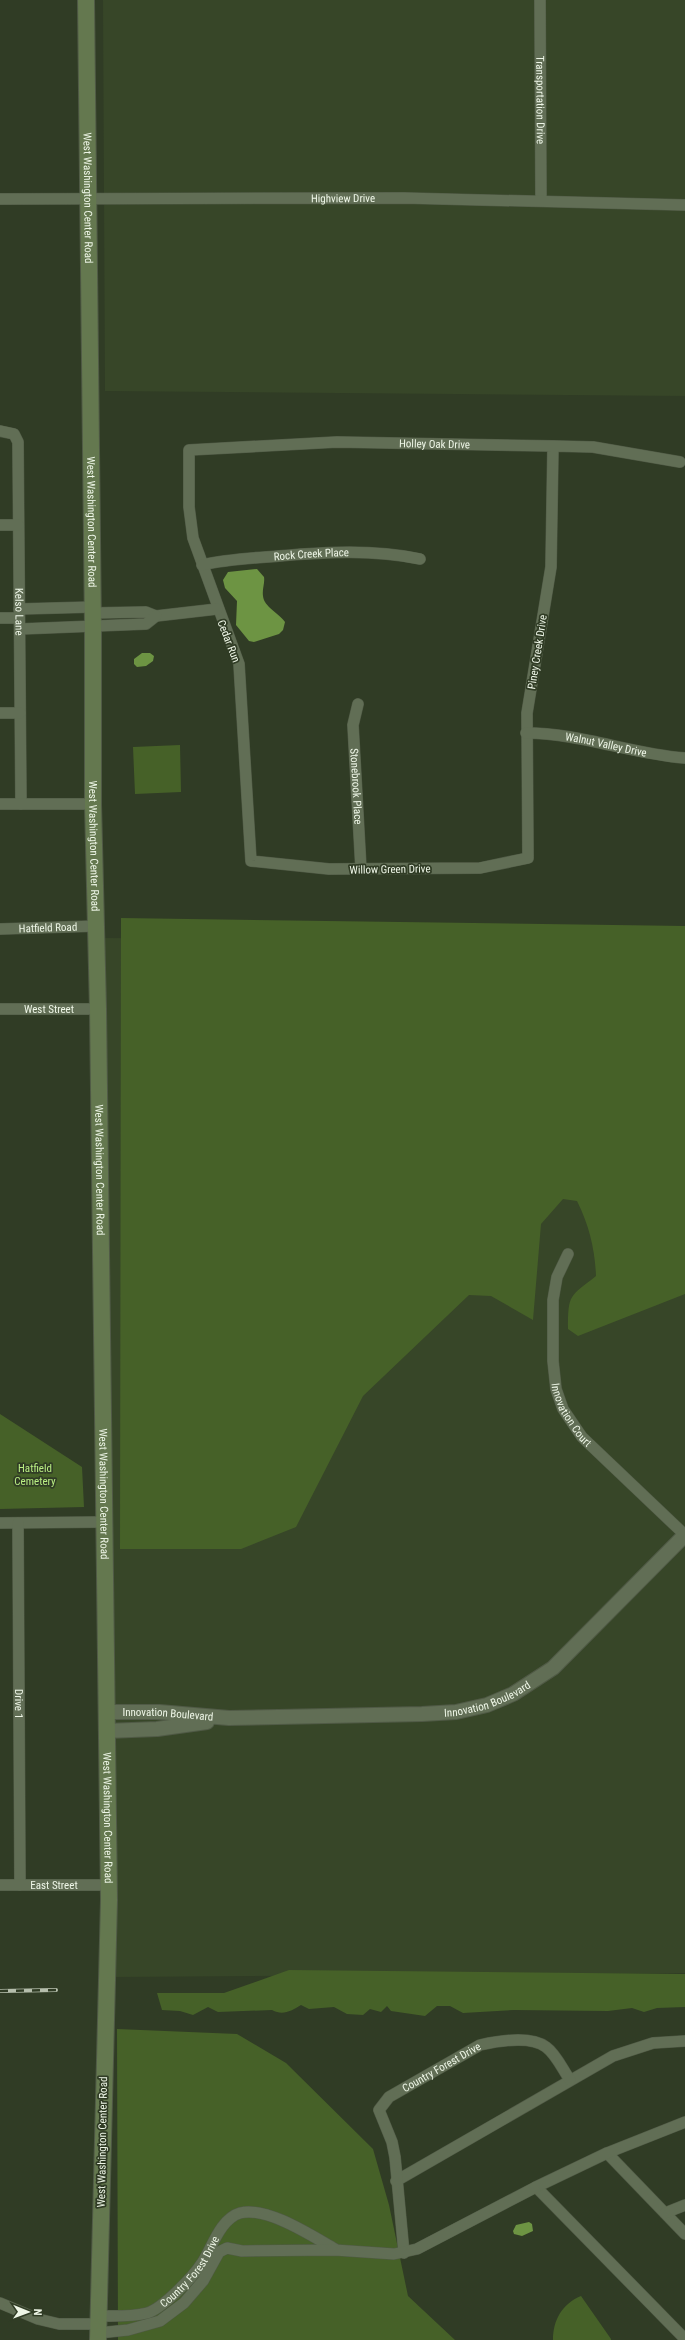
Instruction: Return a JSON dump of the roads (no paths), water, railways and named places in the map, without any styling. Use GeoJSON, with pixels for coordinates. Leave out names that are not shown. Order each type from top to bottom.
{"type":"FeatureCollection","features":[{"type":"Feature","properties":{"kind":"main road","name":"West Washington Center Road"},"geometry":{"type":"LineString","coordinates":[[86,0],[87,199],[93,616],[93,804],[98,1009],[104,1426],[103,1522],[108,1885],[98,2328]]}},
{"type":"Feature","properties":{"kind":"street","name":"Transportation Drive"},"geometry":{"type":"LineString","coordinates":[[540,0],[541,200]]}},
{"type":"Feature","properties":{"kind":"street","name":"Highview Drive"},"geometry":{"type":"LineString","coordinates":[[0,199],[328,197],[541,200],[685,205]]}},
{"type":"Feature","properties":{"kind":"street","name":"Kelso Lane"},"geometry":{"type":"LineString","coordinates":[[0,431],[14,434],[18,442],[21,804]]}},
{"type":"Feature","properties":{"kind":"street","name":"Holley Oak Drive"},"geometry":{"type":"LineString","coordinates":[[189,450],[337,442],[553,446],[593,447],[680,462]]}},
{"type":"Feature","properties":{"kind":"street","name":"Piney Creek Drive"},"geometry":{"type":"LineString","coordinates":[[528,858],[527,713],[550,567],[553,446]]}},
{"type":"Feature","properties":{"kind":"street","name":"Cedar Run"},"geometry":{"type":"LineString","coordinates":[[189,450],[189,507],[193,538],[217,609],[239,664],[252,861]]}},
{"type":"Feature","properties":{"kind":"street"},"geometry":{"type":"LineString","coordinates":[[0,525],[18,525]]}},
{"type":"Feature","properties":{"kind":"street","name":"Rock Creek Place"},"geometry":{"type":"LineString","coordinates":[[202,565],[241,559],[327,552],[395,554],[420,558]]}},
{"type":"Feature","properties":{"kind":"street"},"geometry":{"type":"LineString","coordinates":[[0,618],[19,619],[93,616],[146,612],[156,616],[217,609]]}},
{"type":"Feature","properties":{"kind":"street"},"geometry":{"type":"LineString","coordinates":[[19,619],[93,616]]}},
{"type":"Feature","properties":{"kind":"street","name":"Stonebrook Place"},"geometry":{"type":"LineString","coordinates":[[358,704],[353,725],[361,869]]}},
{"type":"Feature","properties":{"kind":"street"},"geometry":{"type":"LineString","coordinates":[[0,713],[20,713]]}},
{"type":"Feature","properties":{"kind":"street","name":"Walnut Valley Drive"},"geometry":{"type":"LineString","coordinates":[[526,733],[550,733],[657,756],[685,758]]}},
{"type":"Feature","properties":{"kind":"street"},"geometry":{"type":"LineString","coordinates":[[0,804],[93,804]]}},
{"type":"Feature","properties":{"kind":"street","name":"Willow Green Drive"},"geometry":{"type":"LineString","coordinates":[[252,861],[329,869],[480,868],[528,858]]}},
{"type":"Feature","properties":{"kind":"street","name":"Hatfield Road"},"geometry":{"type":"LineString","coordinates":[[0,929],[96,926]]}},
{"type":"Feature","properties":{"kind":"street","name":"West Street"},"geometry":{"type":"LineString","coordinates":[[0,1009],[98,1009]]}},
{"type":"Feature","properties":{"kind":"street","name":"Innovation Court"},"geometry":{"type":"LineString","coordinates":[[568,1254],[557,1277],[553,1300],[553,1361],[556,1389],[563,1409],[582,1437],[685,1535]]}},
{"type":"Feature","properties":{"kind":"street"},"geometry":{"type":"LineString","coordinates":[[0,1523],[103,1522]]}},
{"type":"Feature","properties":{"kind":"street","name":"Drive 1"},"geometry":{"type":"LineString","coordinates":[[18,1523],[20,1885]]}},
{"type":"Feature","properties":{"kind":"street","name":"Innovation Boulevard"},"geometry":{"type":"LineString","coordinates":[[106,1712],[159,1712],[229,1718],[422,1714],[456,1712],[487,1705],[513,1694],[553,1668],[685,1535]]}},
{"type":"Feature","properties":{"kind":"street","name":"Innovation Boulevard"},"geometry":{"type":"LineString","coordinates":[[106,1731],[157,1729],[229,1718]]}},
{"type":"Feature","properties":{"kind":"street","name":"East Street"},"geometry":{"type":"LineString","coordinates":[[0,1885],[108,1885]]}},
{"type":"Feature","properties":{"kind":"street","name":"Country Forest Drive"},"geometry":{"type":"LineString","coordinates":[[404,2253],[392,2142],[379,2110],[389,2097],[480,2046],[491,2043],[528,2041],[539,2043],[548,2048],[570,2080]]}},
{"type":"Feature","properties":{"kind":"street"},"geometry":{"type":"LineString","coordinates":[[396,2181],[613,2056],[633,2048],[653,2043],[685,2041]]}},
{"type":"Feature","properties":{"kind":"street","name":"Country Forest Drive"},"geometry":{"type":"LineString","coordinates":[[98,2328],[128,2330],[160,2321],[184,2303],[203,2281],[219,2252],[226,2248],[242,2251],[335,2250],[394,2254],[404,2253],[417,2249],[536,2187],[607,2154],[685,2122]]}},
{"type":"Feature","properties":{"kind":"street"},"geometry":{"type":"LineString","coordinates":[[607,2154],[685,2234]]}},
{"type":"Feature","properties":{"kind":"street"},"geometry":{"type":"LineString","coordinates":[[536,2187],[685,2340]]}},
{"type":"Feature","properties":{"kind":"street"},"geometry":{"type":"LineString","coordinates":[[665,2213],[685,2205]]}},
{"type":"Feature","properties":{"kind":"street","name":"Country Forest Drive"},"geometry":{"type":"LineString","coordinates":[[98,2328],[129,2316],[148,2313],[161,2306],[202,2263],[211,2243],[224,2225],[239,2213],[254,2213],[287,2222],[335,2250]]}},
{"type":"Feature","properties":{"kind":"street"},"geometry":{"type":"LineString","coordinates":[[0,2303],[38,2318],[59,2324],[98,2328]]}},
{"type":"Feature","properties":{"kind":"railway"},"geometry":{"type":"LineString","coordinates":[[0,1991],[56,1990]]}},
{"type":"Feature","properties":{"kind":"park label","name":"Hatfield Cemetery"},"geometry":{"type":"Point","coordinates":[35,1474]}}]}
